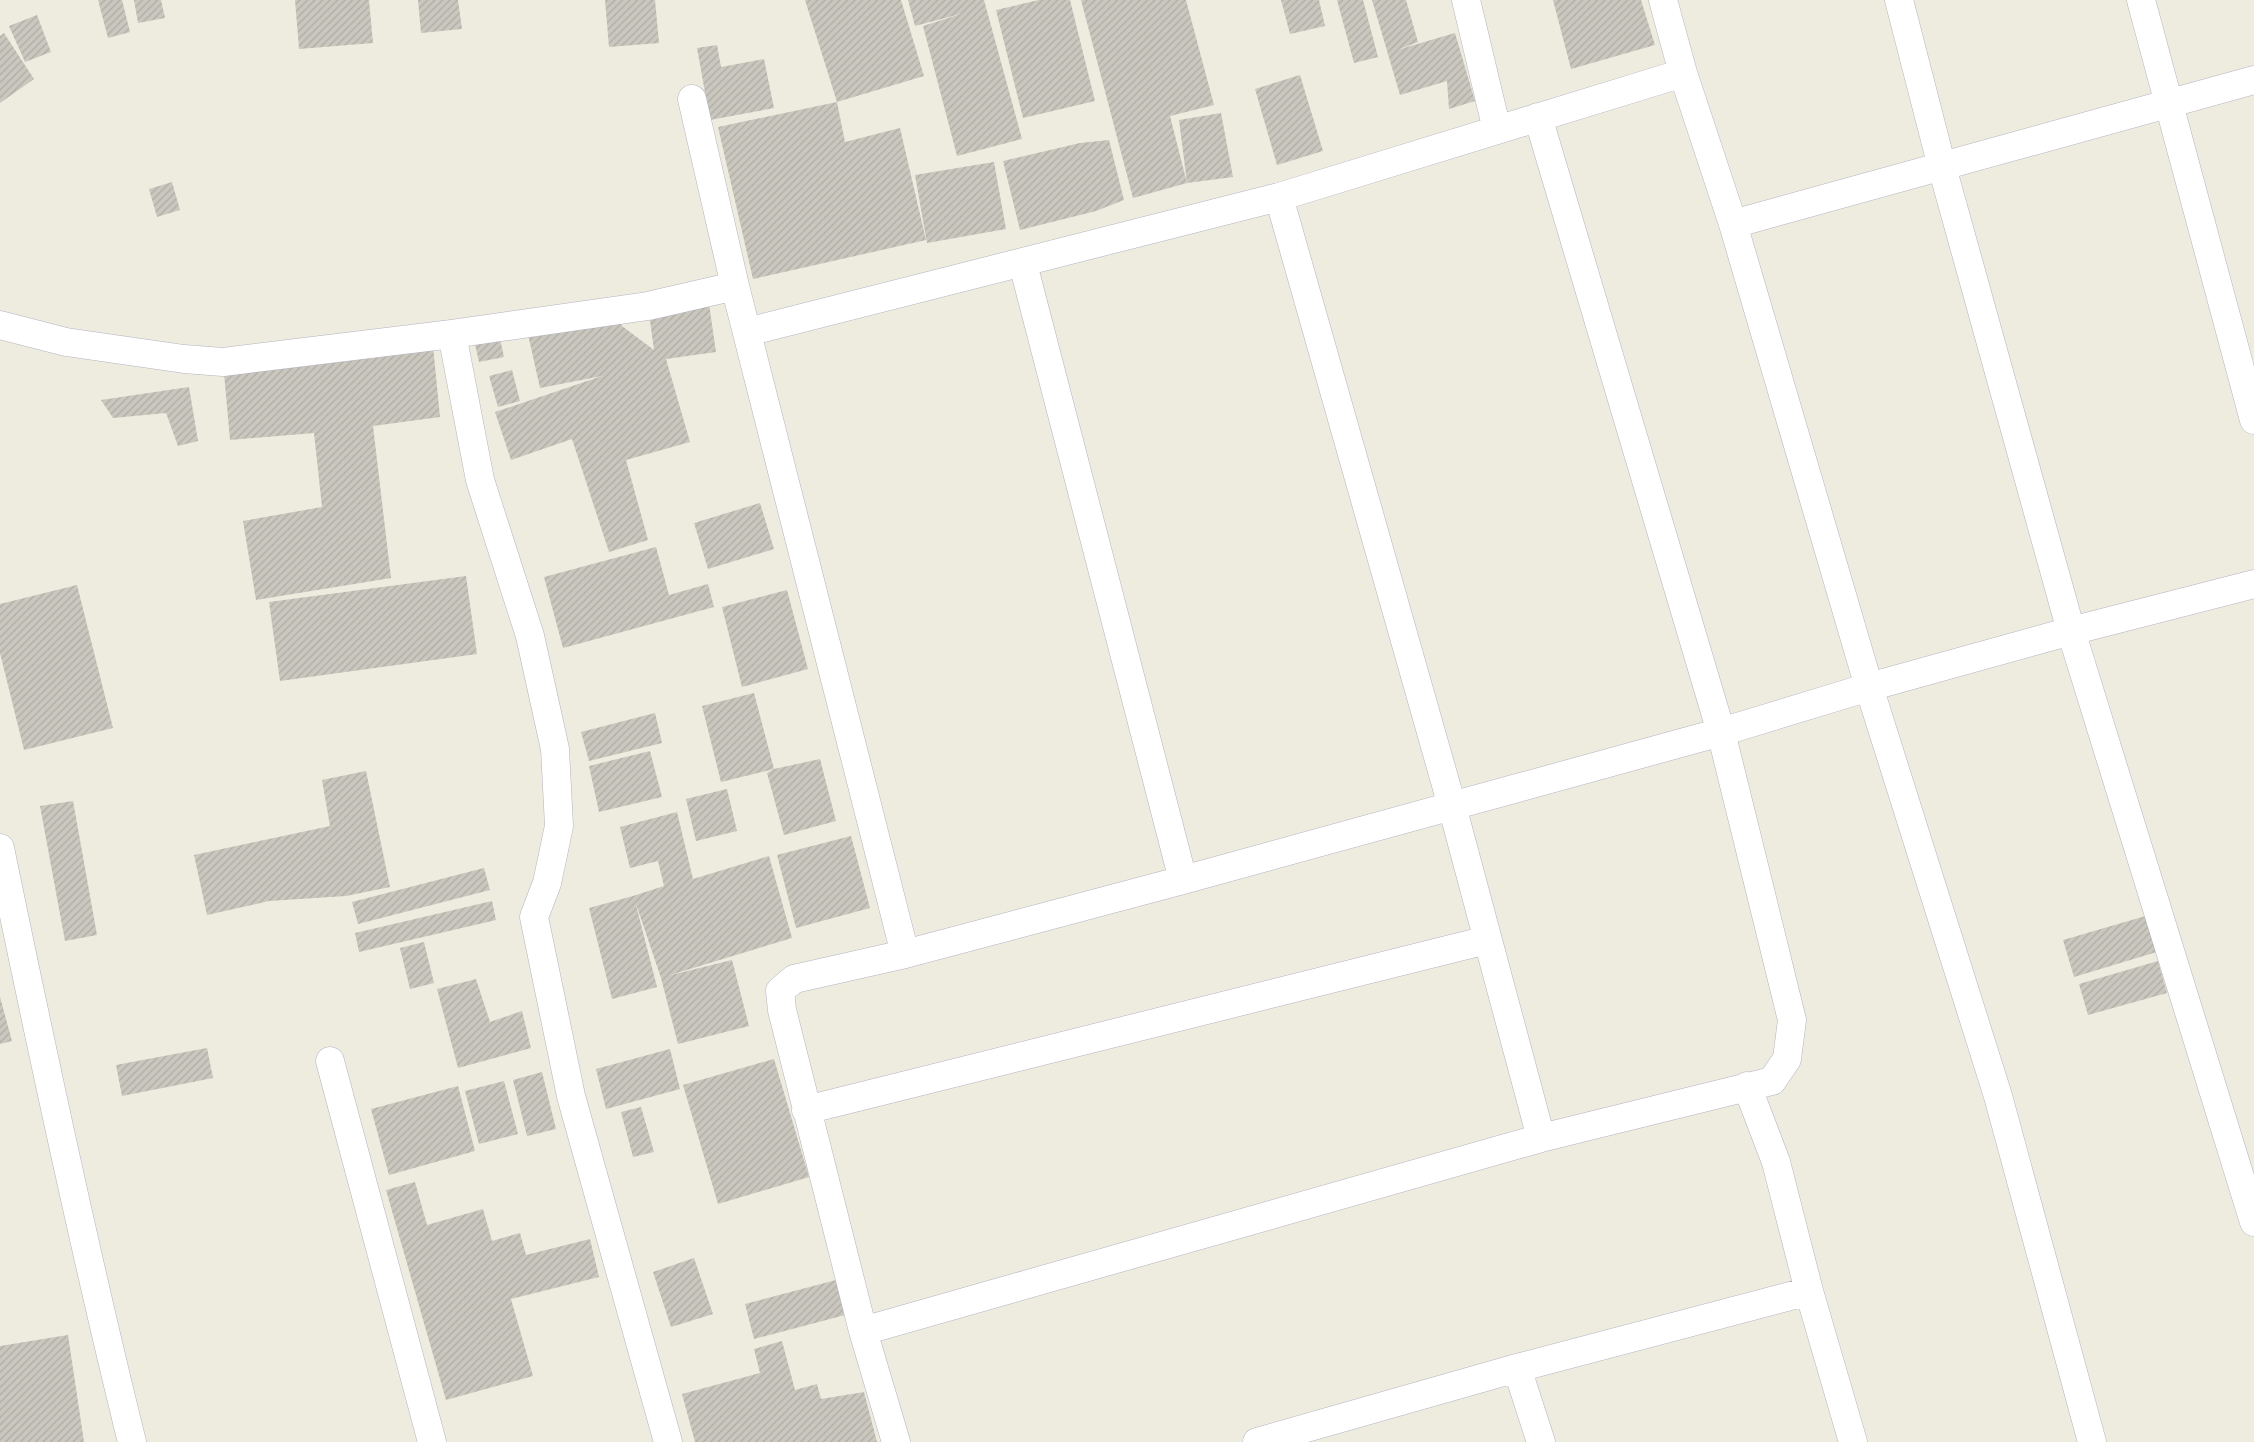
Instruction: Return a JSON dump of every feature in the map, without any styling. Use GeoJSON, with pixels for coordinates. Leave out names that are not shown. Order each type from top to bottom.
{"type":"FeatureCollection","features":[{"type":"Feature","properties":{"kind":"street"},"geometry":{"type":"LineString","coordinates":[[1466,0],[1497,130]]}},
{"type":"Feature","properties":{"kind":"street"},"geometry":{"type":"LineString","coordinates":[[1663,0],[1683,73],[1733,224],[1869,687],[1998,1096],[2092,1442]]}},
{"type":"Feature","properties":{"kind":"street"},"geometry":{"type":"LineString","coordinates":[[1899,0],[1942,167],[2071,631],[2254,1222]]}},
{"type":"Feature","properties":{"kind":"street"},"geometry":{"type":"LineString","coordinates":[[2141,0],[2254,420]]}},
{"type":"Feature","properties":{"kind":"street"},"geometry":{"type":"LineString","coordinates":[[747,332],[1023,264],[1279,197],[1683,73]]}},
{"type":"Feature","properties":{"kind":"street"},"geometry":{"type":"LineString","coordinates":[[1733,224],[2254,80]]}},
{"type":"Feature","properties":{"kind":"street"},"geometry":{"type":"LineString","coordinates":[[692,99],[735,286],[905,954]]}},
{"type":"Feature","properties":{"kind":"street"},"geometry":{"type":"LineString","coordinates":[[863,1331],[1541,1138],[1772,1081],[1787,1059],[1792,1020],[1721,732],[1538,117]]}},
{"type":"Feature","properties":{"kind":"street"},"geometry":{"type":"LineString","coordinates":[[1279,197],[1452,806],[1541,1138]]}},
{"type":"Feature","properties":{"kind":"street"},"geometry":{"type":"LineString","coordinates":[[1023,264],[1183,880]]}},
{"type":"Feature","properties":{"kind":"street"},"geometry":{"type":"LineString","coordinates":[[0,324],[66,342],[184,359],[223,362],[452,334],[648,306],[735,286]]}},
{"type":"Feature","properties":{"kind":"street"},"geometry":{"type":"LineString","coordinates":[[452,334],[480,480],[530,636],[555,749],[559,826],[547,883],[534,917],[571,1096],[668,1442]]}},
{"type":"Feature","properties":{"kind":"street"},"geometry":{"type":"LineString","coordinates":[[896,1442],[863,1331],[782,1010],[780,991],[794,979],[905,954],[1183,880],[1721,732],[1869,687],[2071,631],[2254,584]]}},
{"type":"Feature","properties":{"kind":"street"},"geometry":{"type":"LineString","coordinates":[[0,848],[110,1353],[132,1442]]}},
{"type":"Feature","properties":{"kind":"street"},"geometry":{"type":"LineString","coordinates":[[806,1110],[1487,940]]}},
{"type":"Feature","properties":{"kind":"street"},"geometry":{"type":"LineString","coordinates":[[330,1061],[432,1442]]}},
{"type":"Feature","properties":{"kind":"street"},"geometry":{"type":"LineString","coordinates":[[1747,1086],[1776,1162],[1809,1291],[1853,1442]]}},
{"type":"Feature","properties":{"kind":"street"},"geometry":{"type":"LineString","coordinates":[[1257,1442],[1517,1368],[1809,1291]]}},
{"type":"Feature","properties":{"kind":"street"},"geometry":{"type":"LineString","coordinates":[[1517,1368],[1541,1442]]}},
{"type":"Feature","properties":{"kind":"building"},"geometry":{"type":"Polygon","coordinates":[[[98,0],[122,0],[130,32],[108,38],[98,0]]]}},
{"type":"Feature","properties":{"kind":"building"},"geometry":{"type":"Polygon","coordinates":[[[134,0],[161,0],[165,18],[138,23],[134,0]]]}},
{"type":"Feature","properties":{"kind":"building"},"geometry":{"type":"Polygon","coordinates":[[[295,0],[369,0],[373,43],[299,49],[295,0]]]}},
{"type":"Feature","properties":{"kind":"building"},"geometry":{"type":"Polygon","coordinates":[[[418,0],[458,0],[462,29],[421,33],[418,0]]]}},
{"type":"Feature","properties":{"kind":"building"},"geometry":{"type":"Polygon","coordinates":[[[605,0],[655,0],[659,43],[609,47],[605,0]]]}},
{"type":"Feature","properties":{"kind":"building"},"geometry":{"type":"Polygon","coordinates":[[[805,0],[901,0],[924,76],[837,102],[805,0]]]}},
{"type":"Feature","properties":{"kind":"building"},"geometry":{"type":"Polygon","coordinates":[[[908,0],[984,0],[1022,139],[957,156],[923,26],[964,13],[915,26],[908,0]]]}},
{"type":"Feature","properties":{"kind":"building"},"geometry":{"type":"Polygon","coordinates":[[[1039,0],[1070,0],[1095,101],[1023,118],[996,10],[1039,0]]]}},
{"type":"Feature","properties":{"kind":"building"},"geometry":{"type":"Polygon","coordinates":[[[1081,0],[1186,0],[1214,105],[1170,116],[1187,183],[1133,198],[1081,0]]]}},
{"type":"Feature","properties":{"kind":"building"},"geometry":{"type":"Polygon","coordinates":[[[1281,0],[1319,0],[1325,26],[1290,34],[1281,0]]]}},
{"type":"Feature","properties":{"kind":"building"},"geometry":{"type":"Polygon","coordinates":[[[1337,0],[1363,0],[1378,57],[1354,63],[1337,0]]]}},
{"type":"Feature","properties":{"kind":"building"},"geometry":{"type":"Polygon","coordinates":[[[1372,0],[1406,0],[1418,42],[1397,50],[1455,33],[1475,101],[1449,109],[1447,81],[1400,95],[1372,0]]]}},
{"type":"Feature","properties":{"kind":"building"},"geometry":{"type":"Polygon","coordinates":[[[1553,0],[1641,0],[1655,45],[1571,69],[1553,0]]]}},
{"type":"Feature","properties":{"kind":"building"},"geometry":{"type":"Polygon","coordinates":[[[37,15],[51,52],[25,62],[9,26],[37,15]]]}},
{"type":"Feature","properties":{"kind":"building"},"geometry":{"type":"Polygon","coordinates":[[[4,33],[34,79],[0,103],[0,36],[4,33]]]}},
{"type":"Feature","properties":{"kind":"building"},"geometry":{"type":"Polygon","coordinates":[[[717,45],[721,67],[764,59],[774,108],[710,120],[697,48],[717,45]]]}},
{"type":"Feature","properties":{"kind":"building"},"geometry":{"type":"Polygon","coordinates":[[[1300,75],[1323,151],[1277,165],[1255,89],[1300,75]]]}},
{"type":"Feature","properties":{"kind":"building"},"geometry":{"type":"Polygon","coordinates":[[[837,102],[845,142],[900,128],[926,240],[753,279],[718,127],[837,102]]]}},
{"type":"Feature","properties":{"kind":"building"},"geometry":{"type":"Polygon","coordinates":[[[1221,113],[1233,177],[1187,183],[1179,120],[1221,113]]]}},
{"type":"Feature","properties":{"kind":"building"},"geometry":{"type":"Polygon","coordinates":[[[1109,140],[1124,200],[1096,211],[1020,230],[1003,161],[1080,143],[1109,140]]]}},
{"type":"Feature","properties":{"kind":"building"},"geometry":{"type":"Polygon","coordinates":[[[994,162],[1006,229],[927,243],[915,175],[994,162]]]}},
{"type":"Feature","properties":{"kind":"building"},"geometry":{"type":"Polygon","coordinates":[[[172,182],[180,210],[157,217],[149,189],[172,182]]]}},
{"type":"Feature","properties":{"kind":"building"},"geometry":{"type":"Polygon","coordinates":[[[708,297],[716,352],[666,359],[690,442],[626,460],[648,540],[609,552],[572,439],[511,460],[495,412],[602,376],[540,388],[527,330],[618,310],[622,326],[654,350],[648,306],[708,297]]]}},
{"type":"Feature","properties":{"kind":"building"},"geometry":{"type":"Polygon","coordinates":[[[499,334],[504,357],[479,362],[474,340],[499,334]]]}},
{"type":"Feature","properties":{"kind":"building"},"geometry":{"type":"Polygon","coordinates":[[[433,346],[440,417],[373,426],[391,578],[256,600],[243,521],[322,507],[314,433],[230,440],[223,362],[433,346]]]}},
{"type":"Feature","properties":{"kind":"building"},"geometry":{"type":"Polygon","coordinates":[[[512,370],[520,401],[498,407],[489,376],[512,370]]]}},
{"type":"Feature","properties":{"kind":"building"},"geometry":{"type":"Polygon","coordinates":[[[189,387],[198,441],[178,446],[166,413],[113,418],[101,400],[189,387]]]}},
{"type":"Feature","properties":{"kind":"building"},"geometry":{"type":"Polygon","coordinates":[[[760,503],[774,549],[708,569],[694,523],[760,503]]]}},
{"type":"Feature","properties":{"kind":"building"},"geometry":{"type":"Polygon","coordinates":[[[656,547],[669,595],[708,584],[714,607],[563,648],[544,577],[656,547]]]}},
{"type":"Feature","properties":{"kind":"building"},"geometry":{"type":"Polygon","coordinates":[[[466,576],[477,654],[280,681],[269,602],[466,576]]]}},
{"type":"Feature","properties":{"kind":"building"},"geometry":{"type":"Polygon","coordinates":[[[77,585],[113,728],[24,750],[0,653],[0,604],[77,585]]]}},
{"type":"Feature","properties":{"kind":"building"},"geometry":{"type":"Polygon","coordinates":[[[787,590],[808,669],[742,687],[722,607],[787,590]]]}},
{"type":"Feature","properties":{"kind":"building"},"geometry":{"type":"Polygon","coordinates":[[[754,693],[774,769],[721,782],[702,706],[754,693]]]}},
{"type":"Feature","properties":{"kind":"building"},"geometry":{"type":"Polygon","coordinates":[[[655,713],[662,743],[589,761],[581,732],[655,713]]]}},
{"type":"Feature","properties":{"kind":"building"},"geometry":{"type":"Polygon","coordinates":[[[650,751],[662,797],[599,812],[589,766],[650,751]]]}},
{"type":"Feature","properties":{"kind":"building"},"geometry":{"type":"Polygon","coordinates":[[[820,759],[836,821],[784,835],[767,773],[774,769],[820,759]]]}},
{"type":"Feature","properties":{"kind":"building"},"geometry":{"type":"Polygon","coordinates":[[[366,771],[390,887],[346,896],[269,901],[207,915],[194,855],[330,826],[322,780],[366,771]]]}},
{"type":"Feature","properties":{"kind":"building"},"geometry":{"type":"Polygon","coordinates":[[[727,789],[737,831],[696,841],[686,799],[727,789]]]}},
{"type":"Feature","properties":{"kind":"building"},"geometry":{"type":"Polygon","coordinates":[[[73,801],[97,935],[65,941],[40,806],[73,801]]]}},
{"type":"Feature","properties":{"kind":"building"},"geometry":{"type":"Polygon","coordinates":[[[677,812],[693,879],[769,856],[792,938],[667,976],[732,960],[749,1026],[678,1044],[661,978],[635,901],[657,987],[612,999],[589,908],[664,886],[658,861],[630,868],[620,827],[677,812]]]}},
{"type":"Feature","properties":{"kind":"building"},"geometry":{"type":"Polygon","coordinates":[[[851,836],[870,908],[796,928],[777,855],[851,836]]]}},
{"type":"Feature","properties":{"kind":"building"},"geometry":{"type":"Polygon","coordinates":[[[484,868],[490,890],[358,924],[352,902],[484,868]]]}},
{"type":"Feature","properties":{"kind":"building"},"geometry":{"type":"Polygon","coordinates":[[[492,901],[496,920],[359,952],[355,933],[492,901]]]}},
{"type":"Feature","properties":{"kind":"building"},"geometry":{"type":"Polygon","coordinates":[[[2149,915],[2160,951],[2074,977],[2063,940],[2149,915]]]}},
{"type":"Feature","properties":{"kind":"building"},"geometry":{"type":"Polygon","coordinates":[[[424,942],[434,983],[410,989],[400,948],[424,942]]]}},
{"type":"Feature","properties":{"kind":"building"},"geometry":{"type":"Polygon","coordinates":[[[2158,961],[2167,993],[2088,1015],[2079,984],[2158,961]]]}},
{"type":"Feature","properties":{"kind":"building"},"geometry":{"type":"Polygon","coordinates":[[[476,979],[490,1022],[522,1011],[531,1048],[458,1068],[437,989],[476,979]]]}},
{"type":"Feature","properties":{"kind":"building"},"geometry":{"type":"Polygon","coordinates":[[[0,997],[12,1041],[0,1044],[0,997]]]}},
{"type":"Feature","properties":{"kind":"building"},"geometry":{"type":"Polygon","coordinates":[[[207,1048],[213,1078],[122,1096],[116,1065],[207,1048]]]}},
{"type":"Feature","properties":{"kind":"building"},"geometry":{"type":"Polygon","coordinates":[[[670,1049],[680,1089],[606,1109],[596,1069],[670,1049]]]}},
{"type":"Feature","properties":{"kind":"building"},"geometry":{"type":"Polygon","coordinates":[[[774,1059],[809,1177],[718,1204],[683,1085],[774,1059]]]}},
{"type":"Feature","properties":{"kind":"building"},"geometry":{"type":"Polygon","coordinates":[[[542,1072],[556,1129],[527,1136],[513,1080],[542,1072]]]}},
{"type":"Feature","properties":{"kind":"building"},"geometry":{"type":"Polygon","coordinates":[[[504,1081],[518,1134],[479,1144],[465,1091],[504,1081]]]}},
{"type":"Feature","properties":{"kind":"building"},"geometry":{"type":"Polygon","coordinates":[[[458,1086],[475,1151],[389,1175],[371,1109],[458,1086]]]}},
{"type":"Feature","properties":{"kind":"building"},"geometry":{"type":"Polygon","coordinates":[[[641,1107],[654,1152],[633,1157],[621,1112],[641,1107]]]}},
{"type":"Feature","properties":{"kind":"building"},"geometry":{"type":"Polygon","coordinates":[[[415,1182],[427,1225],[483,1209],[492,1241],[520,1233],[526,1255],[590,1239],[599,1277],[511,1299],[533,1376],[446,1400],[386,1190],[415,1182]]]}},
{"type":"Feature","properties":{"kind":"building"},"geometry":{"type":"Polygon","coordinates":[[[694,1258],[713,1314],[671,1327],[653,1272],[694,1258]]]}},
{"type":"Feature","properties":{"kind":"building"},"geometry":{"type":"Polygon","coordinates":[[[836,1280],[845,1315],[754,1339],[745,1304],[836,1280]]]}},
{"type":"Feature","properties":{"kind":"building"},"geometry":{"type":"Polygon","coordinates":[[[68,1335],[84,1442],[0,1442],[0,1346],[68,1335]]]}},
{"type":"Feature","properties":{"kind":"building"},"geometry":{"type":"Polygon","coordinates":[[[782,1341],[795,1390],[817,1384],[821,1399],[864,1392],[877,1442],[695,1442],[682,1394],[760,1373],[754,1349],[782,1341]]]}}]}
